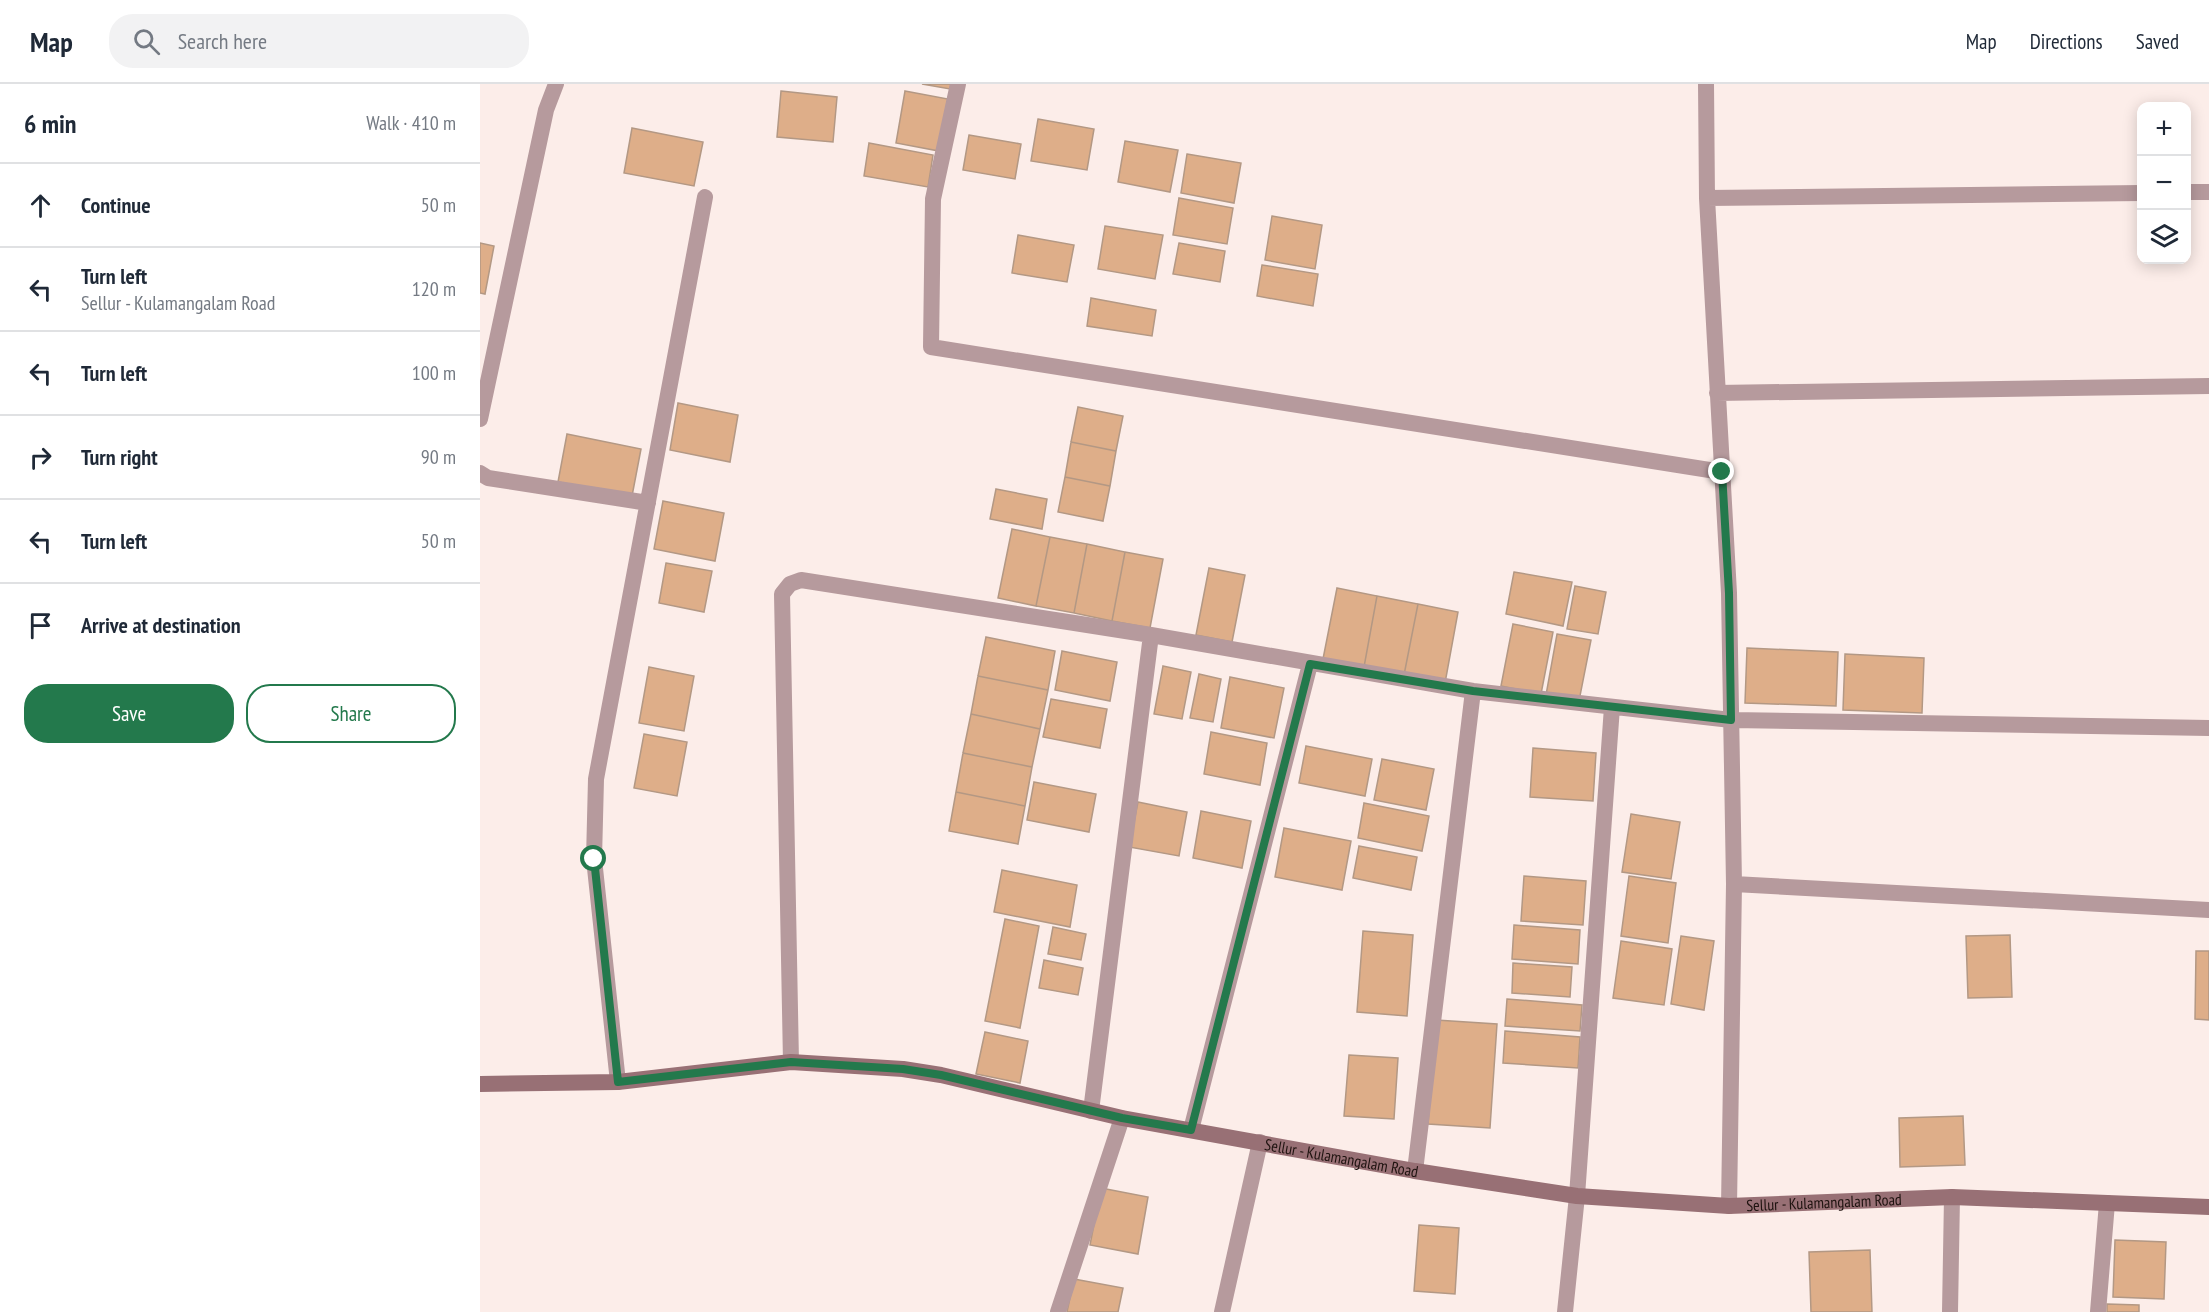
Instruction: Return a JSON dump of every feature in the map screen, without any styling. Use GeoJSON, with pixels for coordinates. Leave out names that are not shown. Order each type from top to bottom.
{"type":"FeatureCollection","features":[{"type":"Feature","properties":{"kind":"main road","name":"Sellur - Kulamangalam Road"},"geometry":{"type":"LineString","coordinates":[[480,1084],[618,1082],[791,1062],[903,1069],[941,1075],[1122,1118],[1416,1171],[1577,1196],[1729,1206],[1952,1197],[2209,1207]]}},
{"type":"Feature","properties":{"kind":"street"},"geometry":{"type":"LineString","coordinates":[[480,418],[546,110],[556,84]]}},
{"type":"Feature","properties":{"kind":"street"},"geometry":{"type":"LineString","coordinates":[[958,84],[933,199],[931,347],[1722,472]]}},
{"type":"Feature","properties":{"kind":"street"},"geometry":{"type":"LineString","coordinates":[[1706,84],[1707,198],[1729,593],[1734,884],[1729,1206]]}},
{"type":"Feature","properties":{"kind":"street"},"geometry":{"type":"LineString","coordinates":[[2191,192],[2209,192]]}},
{"type":"Feature","properties":{"kind":"street"},"geometry":{"type":"LineString","coordinates":[[1707,198],[2137,193]]}},
{"type":"Feature","properties":{"kind":"street"},"geometry":{"type":"LineString","coordinates":[[618,1082],[594,859],[597,779],[705,197]]}},
{"type":"Feature","properties":{"kind":"street"},"geometry":{"type":"LineString","coordinates":[[1718,393],[2209,386]]}},
{"type":"Feature","properties":{"kind":"street"},"geometry":{"type":"LineString","coordinates":[[480,473],[488,478],[648,503]]}},
{"type":"Feature","properties":{"kind":"street"},"geometry":{"type":"LineString","coordinates":[[791,1062],[782,594],[790,584],[801,580],[1151,634],[1310,664],[1473,691],[1731,720],[2209,728]]}},
{"type":"Feature","properties":{"kind":"street"},"geometry":{"type":"LineString","coordinates":[[1091,1111],[1151,634]]}},
{"type":"Feature","properties":{"kind":"street"},"geometry":{"type":"LineString","coordinates":[[1191,1130],[1310,664]]}},
{"type":"Feature","properties":{"kind":"street"},"geometry":{"type":"LineString","coordinates":[[1416,1171],[1473,691]]}},
{"type":"Feature","properties":{"kind":"street"},"geometry":{"type":"LineString","coordinates":[[1565,1312],[1577,1196],[1612,707]]}},
{"type":"Feature","properties":{"kind":"street"},"geometry":{"type":"LineString","coordinates":[[1734,884],[2209,910]]}},
{"type":"Feature","properties":{"kind":"street"},"geometry":{"type":"LineString","coordinates":[[1058,1312],[1122,1118]]}},
{"type":"Feature","properties":{"kind":"street"},"geometry":{"type":"LineString","coordinates":[[1222,1312],[1260,1142]]}},
{"type":"Feature","properties":{"kind":"street"},"geometry":{"type":"LineString","coordinates":[[1950,1312],[1952,1197]]}},
{"type":"Feature","properties":{"kind":"street"},"geometry":{"type":"LineString","coordinates":[[2098,1312],[2107,1203]]}},
{"type":"Feature","properties":{"kind":"building"},"geometry":{"type":"Polygon","coordinates":[[[922,84],[951,84],[950,89],[922,84]]]}},
{"type":"Feature","properties":{"kind":"building"},"geometry":{"type":"Polygon","coordinates":[[[781,91],[837,97],[833,142],[777,137],[781,91]]]}},
{"type":"Feature","properties":{"kind":"building"},"geometry":{"type":"Polygon","coordinates":[[[905,91],[948,99],[939,151],[896,143],[905,91]]]}},
{"type":"Feature","properties":{"kind":"building"},"geometry":{"type":"Polygon","coordinates":[[[1038,119],[1094,129],[1087,170],[1031,161],[1038,119]]]}},
{"type":"Feature","properties":{"kind":"building"},"geometry":{"type":"Polygon","coordinates":[[[632,128],[703,142],[694,186],[624,173],[632,128]]]}},
{"type":"Feature","properties":{"kind":"building"},"geometry":{"type":"Polygon","coordinates":[[[969,135],[1021,144],[1015,179],[963,170],[969,135]]]}},
{"type":"Feature","properties":{"kind":"building"},"geometry":{"type":"Polygon","coordinates":[[[1125,141],[1178,150],[1170,192],[1118,182],[1125,141]]]}},
{"type":"Feature","properties":{"kind":"building"},"geometry":{"type":"Polygon","coordinates":[[[869,143],[933,155],[928,187],[864,176],[869,143]]]}},
{"type":"Feature","properties":{"kind":"building"},"geometry":{"type":"Polygon","coordinates":[[[1187,154],[1241,163],[1234,203],[1181,193],[1187,154]]]}},
{"type":"Feature","properties":{"kind":"building"},"geometry":{"type":"Polygon","coordinates":[[[1179,198],[1233,208],[1227,244],[1173,235],[1179,198]]]}},
{"type":"Feature","properties":{"kind":"building"},"geometry":{"type":"Polygon","coordinates":[[[1272,216],[1322,225],[1315,269],[1265,260],[1272,216]]]}},
{"type":"Feature","properties":{"kind":"building"},"geometry":{"type":"Polygon","coordinates":[[[1105,226],[1163,235],[1155,279],[1098,269],[1105,226]]]}},
{"type":"Feature","properties":{"kind":"building"},"geometry":{"type":"Polygon","coordinates":[[[1018,235],[1074,245],[1067,282],[1012,273],[1018,235]]]}},
{"type":"Feature","properties":{"kind":"building"},"geometry":{"type":"Polygon","coordinates":[[[480,243],[494,246],[485,294],[480,293],[480,243]]]}},
{"type":"Feature","properties":{"kind":"building"},"geometry":{"type":"Polygon","coordinates":[[[1179,243],[1225,251],[1220,282],[1173,274],[1179,243]]]}},
{"type":"Feature","properties":{"kind":"building"},"geometry":{"type":"Polygon","coordinates":[[[1262,265],[1318,274],[1313,306],[1257,296],[1262,265]]]}},
{"type":"Feature","properties":{"kind":"building"},"geometry":{"type":"Polygon","coordinates":[[[1091,298],[1156,310],[1152,336],[1087,326],[1091,298]]]}},
{"type":"Feature","properties":{"kind":"building"},"geometry":{"type":"Polygon","coordinates":[[[678,403],[738,415],[730,462],[670,450],[678,403]]]}},
{"type":"Feature","properties":{"kind":"building"},"geometry":{"type":"Polygon","coordinates":[[[1078,407],[1123,416],[1116,451],[1071,442],[1078,407]]]}},
{"type":"Feature","properties":{"kind":"building"},"geometry":{"type":"Polygon","coordinates":[[[567,434],[641,449],[632,496],[558,482],[567,434]]]}},
{"type":"Feature","properties":{"kind":"building"},"geometry":{"type":"Polygon","coordinates":[[[1071,442],[1116,451],[1110,486],[1065,477],[1071,442]]]}},
{"type":"Feature","properties":{"kind":"building"},"geometry":{"type":"Polygon","coordinates":[[[1065,477],[1110,486],[1103,521],[1058,512],[1065,477]]]}},
{"type":"Feature","properties":{"kind":"building"},"geometry":{"type":"Polygon","coordinates":[[[996,489],[1047,499],[1042,529],[990,519],[996,489]]]}},
{"type":"Feature","properties":{"kind":"building"},"geometry":{"type":"Polygon","coordinates":[[[663,501],[724,513],[715,561],[654,549],[663,501]]]}},
{"type":"Feature","properties":{"kind":"building"},"geometry":{"type":"Polygon","coordinates":[[[1012,529],[1050,537],[1036,606],[998,598],[1012,529]]]}},
{"type":"Feature","properties":{"kind":"building"},"geometry":{"type":"Polygon","coordinates":[[[1050,537],[1087,544],[1074,613],[1036,606],[1050,537]]]}},
{"type":"Feature","properties":{"kind":"building"},"geometry":{"type":"Polygon","coordinates":[[[1087,544],[1125,552],[1112,621],[1074,613],[1087,544]]]}},
{"type":"Feature","properties":{"kind":"building"},"geometry":{"type":"Polygon","coordinates":[[[1125,552],[1163,559],[1150,628],[1112,621],[1125,552]]]}},
{"type":"Feature","properties":{"kind":"building"},"geometry":{"type":"Polygon","coordinates":[[[666,563],[712,571],[704,612],[659,603],[666,563]]]}},
{"type":"Feature","properties":{"kind":"building"},"geometry":{"type":"Polygon","coordinates":[[[1209,568],[1245,575],[1232,642],[1196,635],[1209,568]]]}},
{"type":"Feature","properties":{"kind":"building"},"geometry":{"type":"Polygon","coordinates":[[[1514,572],[1572,582],[1563,626],[1506,614],[1514,572]]]}},
{"type":"Feature","properties":{"kind":"building"},"geometry":{"type":"Polygon","coordinates":[[[1575,586],[1606,592],[1598,634],[1567,629],[1575,586]]]}},
{"type":"Feature","properties":{"kind":"building"},"geometry":{"type":"Polygon","coordinates":[[[1337,588],[1377,596],[1364,667],[1323,659],[1337,588]]]}},
{"type":"Feature","properties":{"kind":"building"},"geometry":{"type":"Polygon","coordinates":[[[1377,596],[1418,604],[1404,675],[1364,667],[1377,596]]]}},
{"type":"Feature","properties":{"kind":"building"},"geometry":{"type":"Polygon","coordinates":[[[1418,604],[1458,612],[1445,683],[1404,675],[1418,604]]]}},
{"type":"Feature","properties":{"kind":"building"},"geometry":{"type":"Polygon","coordinates":[[[1513,624],[1553,632],[1541,694],[1501,686],[1513,624]]]}},
{"type":"Feature","properties":{"kind":"building"},"geometry":{"type":"Polygon","coordinates":[[[1557,634],[1591,640],[1579,701],[1546,695],[1557,634]]]}},
{"type":"Feature","properties":{"kind":"building"},"geometry":{"type":"Polygon","coordinates":[[[986,637],[1055,651],[1048,690],[978,676],[986,637]]]}},
{"type":"Feature","properties":{"kind":"building"},"geometry":{"type":"Polygon","coordinates":[[[1747,648],[1838,652],[1836,706],[1745,703],[1747,648]]]}},
{"type":"Feature","properties":{"kind":"building"},"geometry":{"type":"Polygon","coordinates":[[[1062,651],[1117,662],[1110,701],[1055,690],[1062,651]]]}},
{"type":"Feature","properties":{"kind":"building"},"geometry":{"type":"Polygon","coordinates":[[[1845,654],[1924,658],[1922,713],[1843,710],[1845,654]]]}},
{"type":"Feature","properties":{"kind":"building"},"geometry":{"type":"Polygon","coordinates":[[[1163,666],[1191,672],[1182,719],[1154,714],[1163,666]]]}},
{"type":"Feature","properties":{"kind":"building"},"geometry":{"type":"Polygon","coordinates":[[[649,667],[694,676],[684,731],[639,723],[649,667]]]}},
{"type":"Feature","properties":{"kind":"building"},"geometry":{"type":"Polygon","coordinates":[[[1199,674],[1221,679],[1213,722],[1190,718],[1199,674]]]}},
{"type":"Feature","properties":{"kind":"building"},"geometry":{"type":"Polygon","coordinates":[[[978,676],[1048,690],[1040,729],[971,714],[978,676]]]}},
{"type":"Feature","properties":{"kind":"building"},"geometry":{"type":"Polygon","coordinates":[[[1230,677],[1284,688],[1274,738],[1221,728],[1230,677]]]}},
{"type":"Feature","properties":{"kind":"building"},"geometry":{"type":"Polygon","coordinates":[[[1051,699],[1107,709],[1100,748],[1043,737],[1051,699]]]}},
{"type":"Feature","properties":{"kind":"building"},"geometry":{"type":"Polygon","coordinates":[[[971,714],[1040,729],[1032,767],[963,753],[971,714]]]}},
{"type":"Feature","properties":{"kind":"building"},"geometry":{"type":"Polygon","coordinates":[[[1211,732],[1267,743],[1260,785],[1204,774],[1211,732]]]}},
{"type":"Feature","properties":{"kind":"building"},"geometry":{"type":"Polygon","coordinates":[[[644,734],[687,742],[677,796],[634,788],[644,734]]]}},
{"type":"Feature","properties":{"kind":"building"},"geometry":{"type":"Polygon","coordinates":[[[1306,746],[1372,759],[1365,796],[1299,783],[1306,746]]]}},
{"type":"Feature","properties":{"kind":"building"},"geometry":{"type":"Polygon","coordinates":[[[1533,748],[1596,753],[1593,801],[1530,797],[1533,748]]]}},
{"type":"Feature","properties":{"kind":"building"},"geometry":{"type":"Polygon","coordinates":[[[963,753],[1032,767],[1025,806],[956,792],[963,753]]]}},
{"type":"Feature","properties":{"kind":"building"},"geometry":{"type":"Polygon","coordinates":[[[1382,759],[1434,769],[1426,810],[1374,800],[1382,759]]]}},
{"type":"Feature","properties":{"kind":"building"},"geometry":{"type":"Polygon","coordinates":[[[1034,782],[1096,794],[1089,832],[1027,820],[1034,782]]]}},
{"type":"Feature","properties":{"kind":"building"},"geometry":{"type":"Polygon","coordinates":[[[956,792],[1025,806],[1018,844],[949,831],[956,792]]]}},
{"type":"Feature","properties":{"kind":"building"},"geometry":{"type":"Polygon","coordinates":[[[1138,802],[1187,812],[1179,856],[1129,847],[1138,802]]]}},
{"type":"Feature","properties":{"kind":"building"},"geometry":{"type":"Polygon","coordinates":[[[1364,803],[1429,816],[1422,851],[1358,838],[1364,803]]]}},
{"type":"Feature","properties":{"kind":"building"},"geometry":{"type":"Polygon","coordinates":[[[1201,811],[1251,821],[1242,868],[1193,858],[1201,811]]]}},
{"type":"Feature","properties":{"kind":"building"},"geometry":{"type":"Polygon","coordinates":[[[1631,814],[1680,822],[1671,879],[1622,872],[1631,814]]]}},
{"type":"Feature","properties":{"kind":"building"},"geometry":{"type":"Polygon","coordinates":[[[1284,828],[1351,841],[1342,890],[1275,877],[1284,828]]]}},
{"type":"Feature","properties":{"kind":"building"},"geometry":{"type":"Polygon","coordinates":[[[1359,846],[1417,857],[1411,890],[1353,878],[1359,846]]]}},
{"type":"Feature","properties":{"kind":"building"},"geometry":{"type":"Polygon","coordinates":[[[1002,870],[1077,885],[1070,927],[994,912],[1002,870]]]}},
{"type":"Feature","properties":{"kind":"building"},"geometry":{"type":"Polygon","coordinates":[[[1524,876],[1586,881],[1583,925],[1521,921],[1524,876]]]}},
{"type":"Feature","properties":{"kind":"building"},"geometry":{"type":"Polygon","coordinates":[[[1629,876],[1676,883],[1668,943],[1621,936],[1629,876]]]}},
{"type":"Feature","properties":{"kind":"building"},"geometry":{"type":"Polygon","coordinates":[[[1005,919],[1039,926],[1020,1028],[985,1021],[1005,919]]]}},
{"type":"Feature","properties":{"kind":"building"},"geometry":{"type":"Polygon","coordinates":[[[1514,925],[1580,930],[1578,964],[1512,959],[1514,925]]]}},
{"type":"Feature","properties":{"kind":"building"},"geometry":{"type":"Polygon","coordinates":[[[1053,927],[1086,934],[1081,960],[1048,954],[1053,927]]]}},
{"type":"Feature","properties":{"kind":"building"},"geometry":{"type":"Polygon","coordinates":[[[1363,931],[1413,935],[1407,1016],[1357,1012],[1363,931]]]}},
{"type":"Feature","properties":{"kind":"building"},"geometry":{"type":"Polygon","coordinates":[[[2010,935],[2012,997],[1968,998],[1966,936],[2010,935]]]}},
{"type":"Feature","properties":{"kind":"building"},"geometry":{"type":"Polygon","coordinates":[[[1681,936],[1714,941],[1704,1010],[1671,1004],[1681,936]]]}},
{"type":"Feature","properties":{"kind":"building"},"geometry":{"type":"Polygon","coordinates":[[[1621,941],[1672,949],[1664,1005],[1613,998],[1621,941]]]}},
{"type":"Feature","properties":{"kind":"building"},"geometry":{"type":"Polygon","coordinates":[[[2196,951],[2209,951],[2209,1020],[2195,1019],[2196,951]]]}},
{"type":"Feature","properties":{"kind":"building"},"geometry":{"type":"Polygon","coordinates":[[[1044,960],[1083,968],[1078,995],[1039,988],[1044,960]]]}},
{"type":"Feature","properties":{"kind":"building"},"geometry":{"type":"Polygon","coordinates":[[[1513,963],[1572,967],[1570,997],[1512,993],[1513,963]]]}},
{"type":"Feature","properties":{"kind":"building"},"geometry":{"type":"Polygon","coordinates":[[[1507,999],[1582,1005],[1580,1031],[1505,1026],[1507,999]]]}},
{"type":"Feature","properties":{"kind":"building"},"geometry":{"type":"Polygon","coordinates":[[[1436,1020],[1497,1024],[1490,1128],[1428,1124],[1436,1020]]]}},
{"type":"Feature","properties":{"kind":"building"},"geometry":{"type":"Polygon","coordinates":[[[1505,1031],[1580,1037],[1578,1068],[1503,1063],[1505,1031]]]}},
{"type":"Feature","properties":{"kind":"building"},"geometry":{"type":"Polygon","coordinates":[[[985,1032],[1028,1041],[1020,1083],[976,1074],[985,1032]]]}},
{"type":"Feature","properties":{"kind":"building"},"geometry":{"type":"Polygon","coordinates":[[[1349,1055],[1398,1058],[1394,1119],[1344,1116],[1349,1055]]]}},
{"type":"Feature","properties":{"kind":"building"},"geometry":{"type":"Polygon","coordinates":[[[1963,1116],[1965,1165],[1900,1167],[1899,1118],[1963,1116]]]}},
{"type":"Feature","properties":{"kind":"building"},"geometry":{"type":"Polygon","coordinates":[[[1101,1188],[1148,1197],[1138,1254],[1090,1245],[1101,1188]]]}},
{"type":"Feature","properties":{"kind":"building"},"geometry":{"type":"Polygon","coordinates":[[[1419,1225],[1459,1228],[1455,1294],[1414,1291],[1419,1225]]]}},
{"type":"Feature","properties":{"kind":"building"},"geometry":{"type":"Polygon","coordinates":[[[2115,1240],[2166,1242],[2164,1299],[2113,1297],[2115,1240]]]}},
{"type":"Feature","properties":{"kind":"building"},"geometry":{"type":"Polygon","coordinates":[[[1870,1250],[1872,1312],[1811,1312],[1809,1252],[1870,1250]]]}},
{"type":"Feature","properties":{"kind":"building"},"geometry":{"type":"Polygon","coordinates":[[[1074,1279],[1123,1288],[1118,1312],[1067,1312],[1074,1279]]]}},
{"type":"Feature","properties":{"kind":"building"},"geometry":{"type":"Polygon","coordinates":[[[2107,1304],[2139,1305],[2139,1312],[2107,1312],[2107,1304]]]}},
{"type":"Feature","properties":{"kind":"route"},"geometry":{"type":"LineString","coordinates":[[594,859],[618,1082],[791,1062],[903,1069],[941,1075],[1122,1118],[1191,1130],[1310,664],[1473,691],[1731,720],[1729,593],[1722,472]]}}]}
